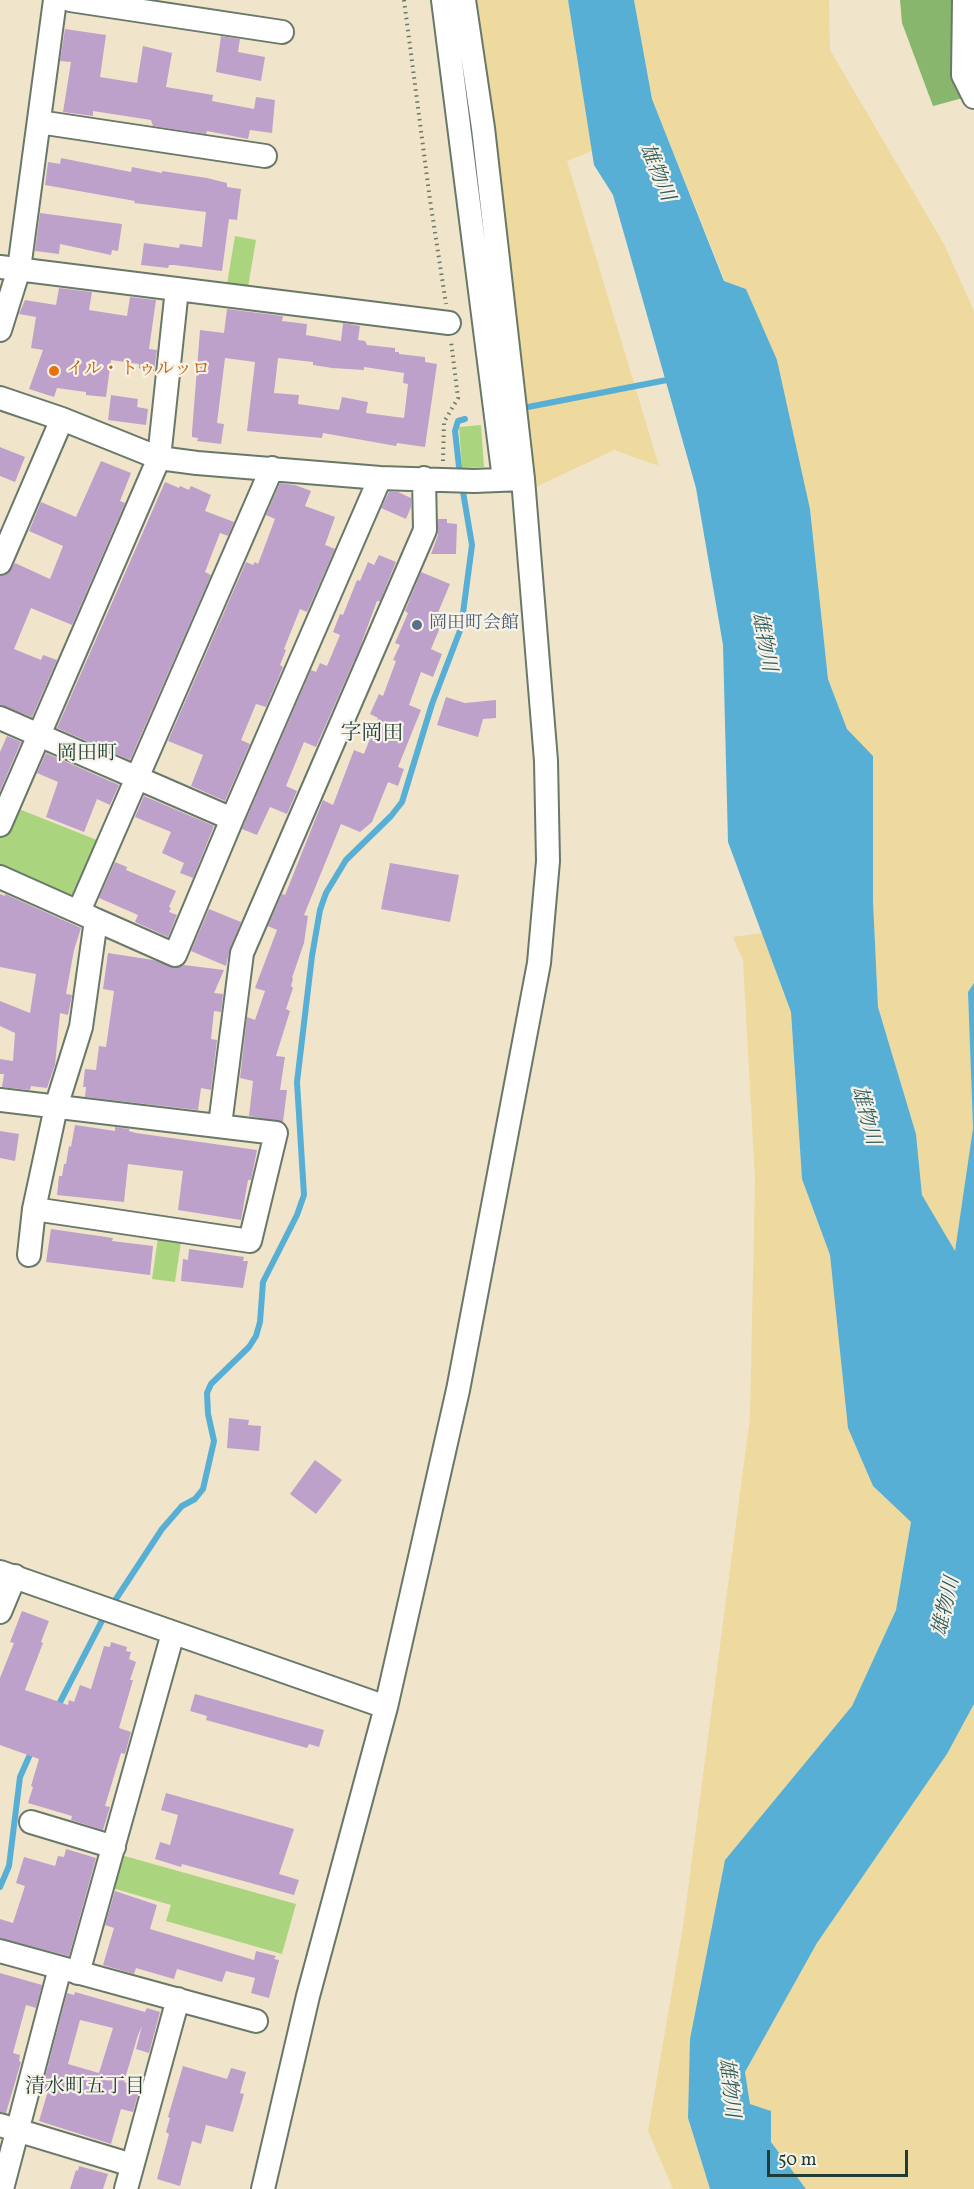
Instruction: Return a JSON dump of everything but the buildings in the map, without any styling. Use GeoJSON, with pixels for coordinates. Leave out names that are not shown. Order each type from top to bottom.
{"type":"FeatureCollection","features":[{"type":"Feature","properties":{"kind":"street"},"geometry":{"type":"LineString","coordinates":[[0,330],[9,268],[39,122],[55,0]]}},
{"type":"Feature","properties":{"kind":"street"},"geometry":{"type":"LineString","coordinates":[[70,0],[282,32]]}},
{"type":"Feature","properties":{"kind":"street"},"geometry":{"type":"LineString","coordinates":[[263,2189],[308,1996],[386,1707],[458,1390],[539,963],[548,861],[546,761],[513,479],[443,0]]}},
{"type":"Feature","properties":{"kind":"street"},"geometry":{"type":"LineString","coordinates":[[464,0],[483,128],[513,479]]}},
{"type":"Feature","properties":{"kind":"street"},"geometry":{"type":"LineString","coordinates":[[964,0],[963,75],[974,97]]}},
{"type":"Feature","properties":{"kind":"street"},"geometry":{"type":"LineString","coordinates":[[39,122],[265,156]]}},
{"type":"Feature","properties":{"kind":"street"},"geometry":{"type":"LineString","coordinates":[[9,268],[449,323]]}},
{"type":"Feature","properties":{"kind":"street"},"geometry":{"type":"LineString","coordinates":[[0,825],[159,458],[177,289]]}},
{"type":"Feature","properties":{"kind":"street"},"geometry":{"type":"LineString","coordinates":[[0,398],[62,419],[159,458],[381,478],[513,479]]}},
{"type":"Feature","properties":{"kind":"street"},"geometry":{"type":"LineString","coordinates":[[0,563],[62,419]]}},
{"type":"Feature","properties":{"kind":"street"},"geometry":{"type":"LineString","coordinates":[[30,1255],[34,1209],[56,1107],[81,1027],[87,916],[138,776],[272,468]]}},
{"type":"Feature","properties":{"kind":"street"},"geometry":{"type":"LineString","coordinates":[[0,877],[176,955],[232,819],[381,478]]}},
{"type":"Feature","properties":{"kind":"street"},"geometry":{"type":"LineString","coordinates":[[220,1125],[242,953],[448,480]]}},
{"type":"Feature","properties":{"kind":"street"},"geometry":{"type":"LineString","coordinates":[[0,717],[232,819]]}},
{"type":"Feature","properties":{"kind":"street"},"geometry":{"type":"LineString","coordinates":[[0,1100],[276,1132],[249,1241],[34,1209]]}},
{"type":"Feature","properties":{"kind":"street"},"geometry":{"type":"LineString","coordinates":[[0,1612],[7,1574],[386,1707]]}},
{"type":"Feature","properties":{"kind":"street"},"geometry":{"type":"LineString","coordinates":[[2,2189],[9,2127],[114,1846],[173,1633]]}},
{"type":"Feature","properties":{"kind":"street"},"geometry":{"type":"LineString","coordinates":[[32,1822],[114,1846]]}},
{"type":"Feature","properties":{"kind":"street"},"geometry":{"type":"LineString","coordinates":[[0,1951],[256,2021]]}},
{"type":"Feature","properties":{"kind":"street"},"geometry":{"type":"LineString","coordinates":[[126,2189],[178,2000]]}},
{"type":"Feature","properties":{"kind":"street"},"geometry":{"type":"LineString","coordinates":[[9,2127],[132,2165]]}},
{"type":"Feature","properties":{"kind":"path"},"geometry":{"type":"LineString","coordinates":[[404,0],[458,398],[444,422],[448,480]]}},
{"type":"Feature","properties":{"kind":"green space"},"geometry":{"type":"Polygon","coordinates":[[[900,0],[974,0],[974,95],[933,106],[902,23],[900,0]]]}},
{"type":"Feature","properties":{"kind":"green space"},"geometry":{"type":"Polygon","coordinates":[[[235,236],[256,240],[248,287],[227,284],[235,236]]]}},
{"type":"Feature","properties":{"kind":"green space"},"geometry":{"type":"Polygon","coordinates":[[[481,425],[484,467],[462,468],[459,427],[481,425]]]}},
{"type":"Feature","properties":{"kind":"green space"},"geometry":{"type":"Polygon","coordinates":[[[9,805],[107,844],[79,911],[0,877],[0,825],[9,805]]]}},
{"type":"Feature","properties":{"kind":"green space"},"geometry":{"type":"Polygon","coordinates":[[[158,1238],[181,1242],[175,1282],[152,1279],[158,1238]]]}},
{"type":"Feature","properties":{"kind":"green space"},"geometry":{"type":"Polygon","coordinates":[[[121,1855],[296,1904],[282,1954],[166,1921],[171,1905],[112,1888],[121,1855]]]}},
{"type":"Feature","properties":{"kind":"sand"},"geometry":{"type":"Polygon","coordinates":[[[475,0],[568,0],[592,151],[567,161],[659,466],[614,450],[532,489],[475,0]]]}},
{"type":"Feature","properties":{"kind":"sand"},"geometry":{"type":"Polygon","coordinates":[[[634,0],[829,0],[830,50],[944,244],[974,311],[974,984],[968,992],[973,1128],[955,1252],[922,1195],[916,1134],[878,1007],[873,901],[873,756],[847,729],[828,679],[810,509],[746,289],[725,281],[652,99],[634,0]]]}},
{"type":"Feature","properties":{"kind":"sand"},"geometry":{"type":"Polygon","coordinates":[[[762,933],[791,1012],[802,1179],[830,1255],[839,1334],[873,1486],[911,1522],[896,1610],[852,1706],[725,1860],[688,2118],[710,2189],[673,2189],[648,2131],[684,1920],[750,1417],[755,1179],[743,961],[733,937],[762,933]]]}},
{"type":"Feature","properties":{"kind":"sand"},"geometry":{"type":"Polygon","coordinates":[[[974,1704],[974,2189],[806,2189],[771,2142],[771,2111],[750,2104],[745,2072],[817,1943],[947,1754],[974,1704]]]}},
{"type":"Feature","properties":{"kind":"water","name":"雄物川"},"geometry":{"type":"Polygon","coordinates":[[[568,0],[634,0],[652,99],[724,281],[746,289],[777,360],[810,509],[828,679],[847,729],[873,756],[873,901],[878,1007],[916,1134],[922,1195],[955,1251],[973,1128],[968,992],[974,983],[974,1704],[947,1754],[817,1943],[745,2072],[750,2104],[771,2111],[771,2142],[806,2189],[710,2189],[688,2118],[690,2039],[725,1860],[852,1706],[896,1610],[911,1522],[873,1486],[848,1428],[830,1255],[802,1179],[791,1012],[728,842],[723,645],[696,488],[613,195],[594,165],[568,0]]]}},
{"type":"Feature","properties":{"kind":"waterway"},"geometry":{"type":"LineString","coordinates":[[528,407],[672,379]]}},
{"type":"Feature","properties":{"kind":"waterway"},"geometry":{"type":"LineString","coordinates":[[460,476],[455,431],[458,421],[465,419]]}},
{"type":"Feature","properties":{"kind":"waterway"},"geometry":{"type":"LineString","coordinates":[[112,1605],[162,1529],[182,1506],[195,1499],[203,1489],[214,1441],[208,1414],[207,1393],[211,1384],[249,1347],[256,1336],[260,1322],[263,1282],[297,1215],[304,1195],[297,1082],[312,956],[320,910],[326,893],[346,860],[391,816],[402,802],[432,704],[461,628],[472,545],[462,486]]}},
{"type":"Feature","properties":{"kind":"waterway"},"geometry":{"type":"LineString","coordinates":[[57,1708],[106,1613]]}},
{"type":"Feature","properties":{"kind":"waterway"},"geometry":{"type":"LineString","coordinates":[[0,1887],[9,1866],[20,1777],[32,1750]]}},
{"type":"Feature","properties":{"kind":"place","name":"イル・トゥルッロ"},"geometry":{"type":"Point","coordinates":[54,371]}},
{"type":"Feature","properties":{"kind":"place","name":"岡田町会館"},"geometry":{"type":"Point","coordinates":[417,625]}},
{"type":"Feature","properties":{"kind":"district","name":"字岡田"},"geometry":{"type":"Point","coordinates":[372,735]}},
{"type":"Feature","properties":{"kind":"district","name":"岡田町"},"geometry":{"type":"Point","coordinates":[87,755]}},
{"type":"Feature","properties":{"kind":"district","name":"清水町五丁目"},"geometry":{"type":"Point","coordinates":[85,2088]}}]}
